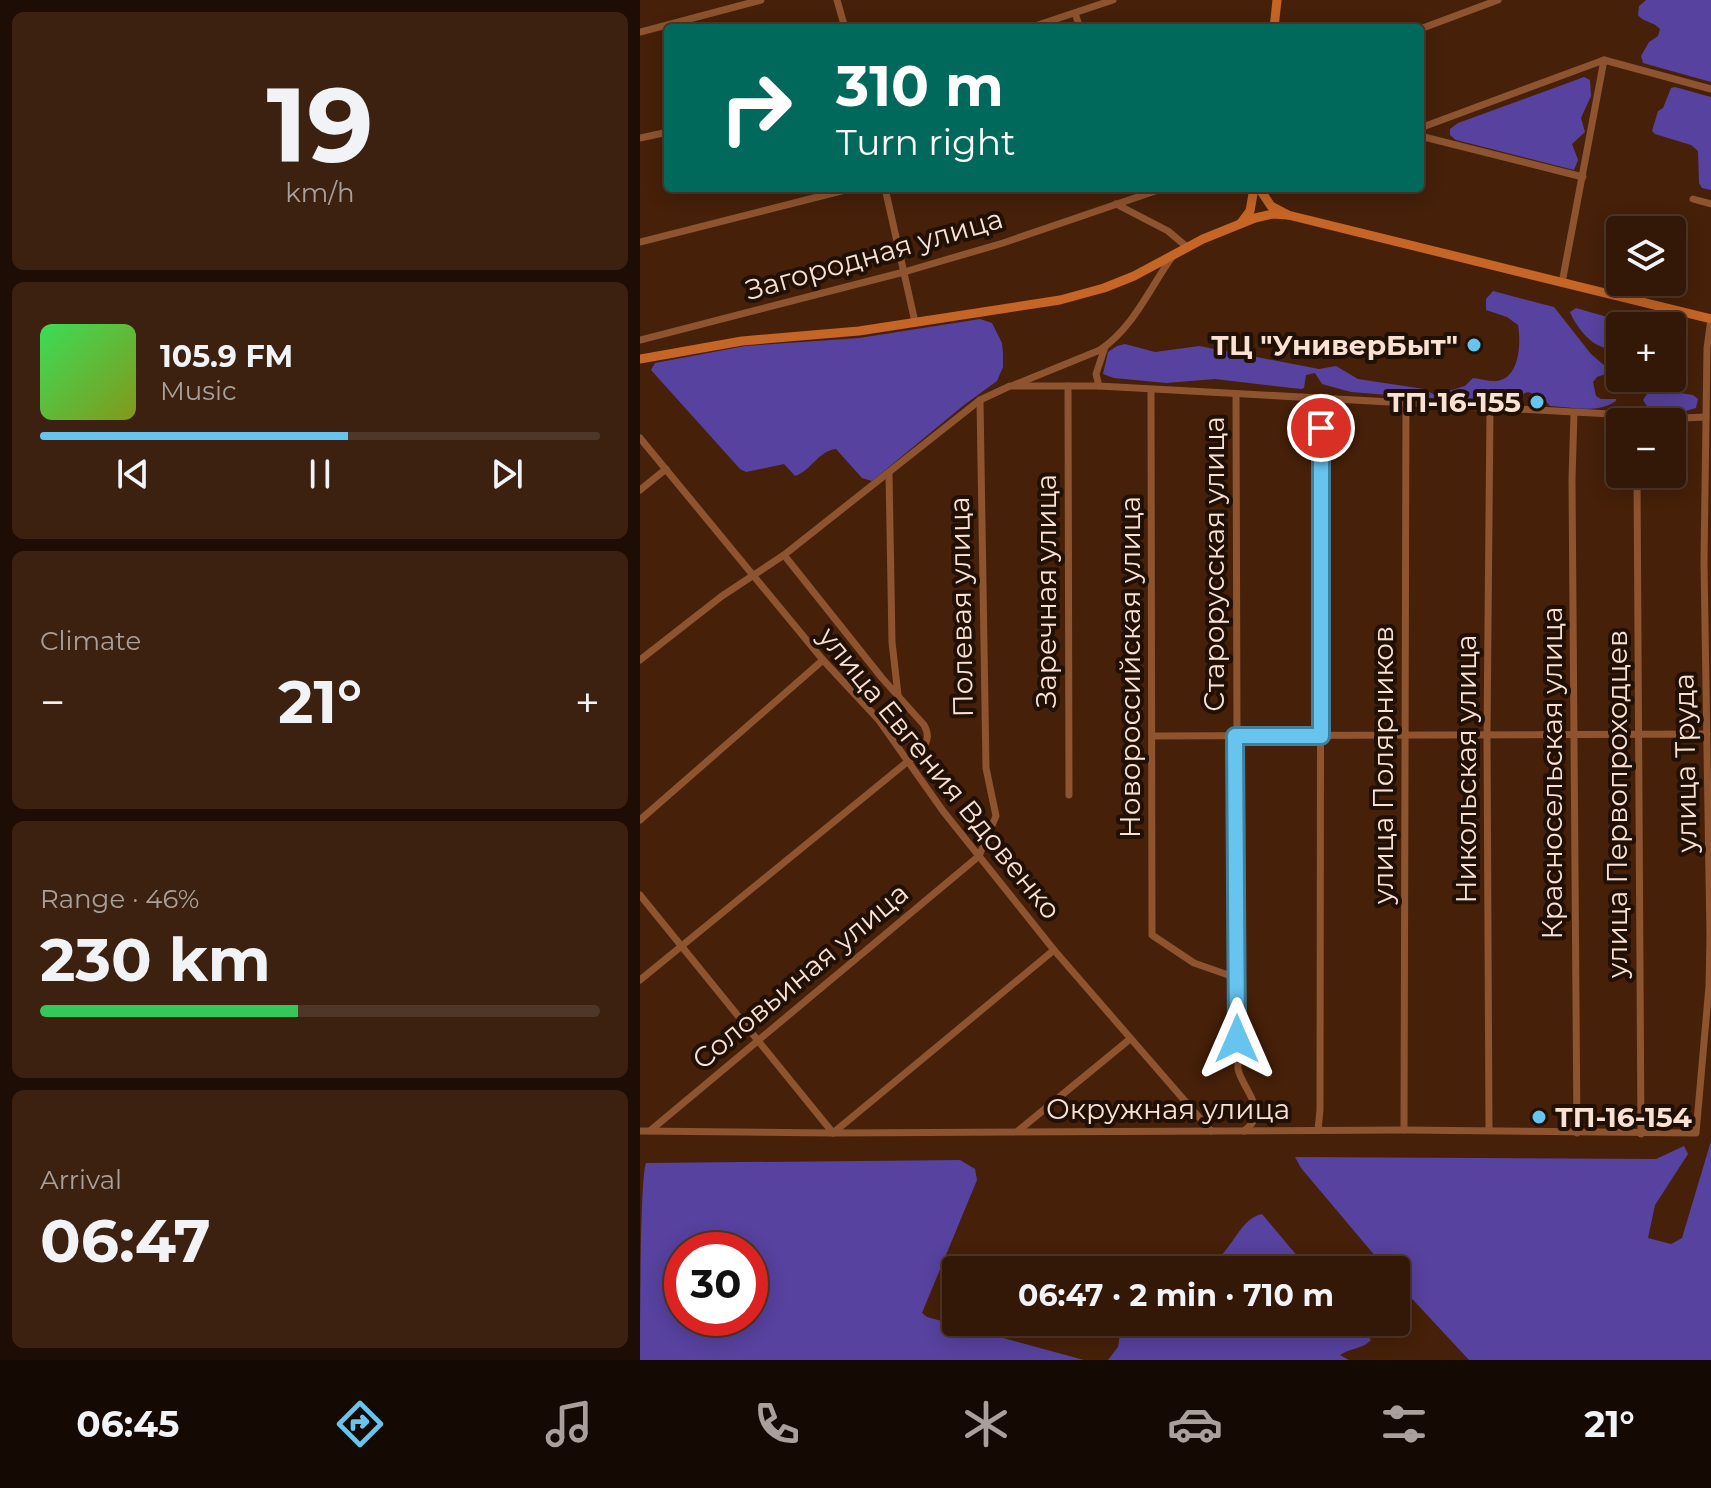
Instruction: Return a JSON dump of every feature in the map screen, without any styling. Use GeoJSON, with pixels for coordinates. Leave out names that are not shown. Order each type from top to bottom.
{"type":"FeatureCollection","features":[{"type":"Feature","properties":{"kind":"street"},"geometry":{"type":"LineString","coordinates":[[670,24],[761,0]]}},
{"type":"Feature","properties":{"kind":"street"},"geometry":{"type":"LineString","coordinates":[[837,0],[844,24]]}},
{"type":"Feature","properties":{"kind":"street"},"geometry":{"type":"LineString","coordinates":[[1041,24],[1113,0]]}},
{"type":"Feature","properties":{"kind":"street"},"geometry":{"type":"LineString","coordinates":[[1274,24],[1277,0]]}},
{"type":"Feature","properties":{"kind":"street"},"geometry":{"type":"LineString","coordinates":[[1424,28],[1498,0]]}},
{"type":"Feature","properties":{"kind":"street"},"geometry":{"type":"LineString","coordinates":[[1075,13],[1079,24]]}},
{"type":"Feature","properties":{"kind":"street"},"geometry":{"type":"LineString","coordinates":[[640,32],[664,26]]}},
{"type":"Feature","properties":{"kind":"street"},"geometry":{"type":"LineString","coordinates":[[1424,127],[1604,60],[1711,89]]}},
{"type":"Feature","properties":{"kind":"street"},"geometry":{"type":"LineString","coordinates":[[1562,283],[1604,60]]}},
{"type":"Feature","properties":{"kind":"street"},"geometry":{"type":"LineString","coordinates":[[640,138],[664,133]]}},
{"type":"Feature","properties":{"kind":"street"},"geometry":{"type":"LineString","coordinates":[[1424,137],[1583,177]]}},
{"type":"Feature","properties":{"kind":"street"},"geometry":{"type":"LineString","coordinates":[[640,242],[837,192]]}},
{"type":"Feature","properties":{"kind":"street"},"geometry":{"type":"LineString","coordinates":[[886,192],[915,322]]}},
{"type":"Feature","properties":{"kind":"street","name":"Загородная улица"},"geometry":{"type":"LineString","coordinates":[[640,340],[904,272],[1152,192]]}},
{"type":"Feature","properties":{"kind":"street"},"geometry":{"type":"LineString","coordinates":[[1238,225],[1250,211],[1255,192]]}},
{"type":"Feature","properties":{"kind":"street"},"geometry":{"type":"LineString","coordinates":[[1259,192],[1271,206],[1288,215]]}},
{"type":"Feature","properties":{"kind":"street"},"geometry":{"type":"LineString","coordinates":[[1693,199],[1711,204]]}},
{"type":"Feature","properties":{"kind":"street"},"geometry":{"type":"LineString","coordinates":[[1116,204],[1168,231],[1187,247]]}},
{"type":"Feature","properties":{"kind":"street"},"geometry":{"type":"LineString","coordinates":[[640,359],[742,341],[859,331],[1044,303],[1134,276],[1187,247],[1263,215],[1288,215],[1711,319]]}},
{"type":"Feature","properties":{"kind":"street"},"geometry":{"type":"LineString","coordinates":[[640,660],[722,596],[784,555],[980,400],[1105,346],[1121,333],[1173,255]]}},
{"type":"Feature","properties":{"kind":"street","name":"улица Труда"},"geometry":{"type":"LineString","coordinates":[[1696,1133],[1709,986],[1704,562],[1709,391],[1707,335],[1711,319]]}},
{"type":"Feature","properties":{"kind":"street"},"geometry":{"type":"LineString","coordinates":[[1099,386],[1096,374],[1105,346]]}},
{"type":"Feature","properties":{"kind":"street"},"geometry":{"type":"LineString","coordinates":[[1010,386],[1099,386],[1151,391],[1406,401],[1606,416]]}},
{"type":"Feature","properties":{"kind":"street","name":"Заречная улица"},"geometry":{"type":"LineString","coordinates":[[1068,386],[1069,795]]}},
{"type":"Feature","properties":{"kind":"street","name":"Новороссийская улица"},"geometry":{"type":"LineString","coordinates":[[1151,391],[1152,935],[1194,963],[1237,978]]}},
{"type":"Feature","properties":{"kind":"street","name":"Старорусская улица"},"geometry":{"type":"LineString","coordinates":[[1236,394],[1238,1069],[1256,1107],[1254,1120],[1243,1132]]}},
{"type":"Feature","properties":{"kind":"street"},"geometry":{"type":"LineString","coordinates":[[1318,1130],[1321,397]]}},
{"type":"Feature","properties":{"kind":"street","name":"Полевая улица"},"geometry":{"type":"LineString","coordinates":[[979,856],[996,816],[986,768],[980,400]]}},
{"type":"Feature","properties":{"kind":"street","name":"улица Полярников"},"geometry":{"type":"LineString","coordinates":[[1404,1130],[1406,401]]}},
{"type":"Feature","properties":{"kind":"street","name":"Никольская улица"},"geometry":{"type":"LineString","coordinates":[[1489,1130],[1487,734],[1490,409]]}},
{"type":"Feature","properties":{"kind":"street","name":"Красносельская улица"},"geometry":{"type":"LineString","coordinates":[[1574,413],[1577,1133]]}},
{"type":"Feature","properties":{"kind":"street"},"geometry":{"type":"LineString","coordinates":[[1686,418],[1706,417]]}},
{"type":"Feature","properties":{"kind":"street","name":"улица Евгения Вдовенко"},"geometry":{"type":"LineString","coordinates":[[640,438],[823,660],[878,719],[979,856],[1054,950],[1211,1131]]}},
{"type":"Feature","properties":{"kind":"street"},"geometry":{"type":"LineString","coordinates":[[640,490],[666,469]]}},
{"type":"Feature","properties":{"kind":"street"},"geometry":{"type":"LineString","coordinates":[[889,473],[892,642],[899,698]]}},
{"type":"Feature","properties":{"kind":"street","name":"улица Первопроходцев"},"geometry":{"type":"LineString","coordinates":[[1637,488],[1641,1134]]}},
{"type":"Feature","properties":{"kind":"street"},"geometry":{"type":"LineString","coordinates":[[640,980],[923,749],[927,731],[784,555]]}},
{"type":"Feature","properties":{"kind":"street"},"geometry":{"type":"LineString","coordinates":[[640,820],[823,660]]}},
{"type":"Feature","properties":{"kind":"street"},"geometry":{"type":"LineString","coordinates":[[1152,736],[1707,734]]}},
{"type":"Feature","properties":{"kind":"street","name":"Соловьиная улица"},"geometry":{"type":"LineString","coordinates":[[651,1130],[979,856]]}},
{"type":"Feature","properties":{"kind":"street"},"geometry":{"type":"LineString","coordinates":[[640,895],[833,1133],[1054,950]]}},
{"type":"Feature","properties":{"kind":"street"},"geometry":{"type":"LineString","coordinates":[[1018,1131],[1130,1039]]}},
{"type":"Feature","properties":{"kind":"street","name":"Окружная улица"},"geometry":{"type":"LineString","coordinates":[[640,1131],[1489,1130],[1696,1133]]}},
{"type":"Feature","properties":{"kind":"shaded area"},"geometry":{"type":"Polygon","coordinates":[[[1646,0],[1711,0],[1711,82],[1643,63],[1641,56],[1660,29],[1638,15],[1639,6],[1646,0]]]}},
{"type":"Feature","properties":{"kind":"shaded area"},"geometry":{"type":"Polygon","coordinates":[[[1584,77],[1590,80],[1591,96],[1581,118],[1585,132],[1572,144],[1578,160],[1574,170],[1456,140],[1450,135],[1450,129],[1458,123],[1584,77]]]}},
{"type":"Feature","properties":{"kind":"shaded area"},"geometry":{"type":"Polygon","coordinates":[[[1671,88],[1711,97],[1711,190],[1702,188],[1699,183],[1698,151],[1691,145],[1652,131],[1658,111],[1663,108],[1671,88]]]}},
{"type":"Feature","properties":{"kind":"shaded area"},"geometry":{"type":"Polygon","coordinates":[[[1493,291],[1554,307],[1591,354],[1606,367],[1606,374],[1593,382],[1596,396],[1616,401],[1584,409],[1550,406],[1542,397],[1528,392],[1523,394],[1521,402],[1513,405],[1351,392],[1322,384],[1315,373],[1306,375],[1304,388],[1301,389],[1215,379],[1166,383],[1114,378],[1103,374],[1108,352],[1117,346],[1125,344],[1155,352],[1199,346],[1319,369],[1336,366],[1358,379],[1424,389],[1435,395],[1465,386],[1473,378],[1501,380],[1516,364],[1518,325],[1507,317],[1486,310],[1486,299],[1493,291]]]}},
{"type":"Feature","properties":{"kind":"shaded area"},"geometry":{"type":"Polygon","coordinates":[[[1576,308],[1606,317],[1606,348],[1581,331],[1570,312],[1576,308]]]}},
{"type":"Feature","properties":{"kind":"shaded area"},"geometry":{"type":"Polygon","coordinates":[[[980,319],[992,323],[1002,343],[1003,367],[997,381],[872,481],[862,478],[836,449],[824,453],[795,476],[784,464],[746,472],[740,469],[651,370],[655,363],[745,346],[859,338],[980,319]]]}},
{"type":"Feature","properties":{"kind":"shaded area"},"geometry":{"type":"Polygon","coordinates":[[[1648,392],[1674,392],[1693,395],[1698,399],[1696,408],[1686,411],[1686,408],[1648,408],[1643,400],[1648,392]]]}},
{"type":"Feature","properties":{"kind":"shaded area"},"geometry":{"type":"Polygon","coordinates":[[[1711,1141],[1711,1360],[1469,1360],[1410,1296],[1410,1256],[1375,1256],[1295,1157],[1656,1159],[1684,1146],[1688,1154],[1655,1205],[1648,1238],[1671,1244],[1682,1238],[1711,1141]]]}},
{"type":"Feature","properties":{"kind":"shaded area"},"geometry":{"type":"Polygon","coordinates":[[[960,1160],[975,1169],[977,1180],[946,1256],[942,1256],[942,1265],[922,1313],[942,1321],[942,1336],[996,1336],[1084,1360],[640,1360],[646,1163],[960,1160]]]}},
{"type":"Feature","properties":{"kind":"shaded area"},"geometry":{"type":"Polygon","coordinates":[[[1262,1214],[1297,1256],[1220,1256],[1254,1217],[1262,1214]]]}},
{"type":"Feature","properties":{"kind":"shaded area"},"geometry":{"type":"Polygon","coordinates":[[[1120,1336],[1368,1336],[1371,1340],[1340,1355],[1349,1360],[1108,1360],[1118,1347],[1120,1336]]]}},
{"type":"Feature","properties":{"kind":"place","name":"ТЦ \"УниверБыт\""},"geometry":{"type":"Point","coordinates":[1474,345]}},
{"type":"Feature","properties":{"kind":"place","name":"ТП-16-155"},"geometry":{"type":"Point","coordinates":[1537,402]}},
{"type":"Feature","properties":{"kind":"place","name":"ТП-16-154"},"geometry":{"type":"Point","coordinates":[1539,1117]}},
{"type":"Feature","properties":{"kind":"route"},"geometry":{"type":"LineString","coordinates":[[1237,1039],[1235,736],[1321,736],[1321,428]]}}]}
